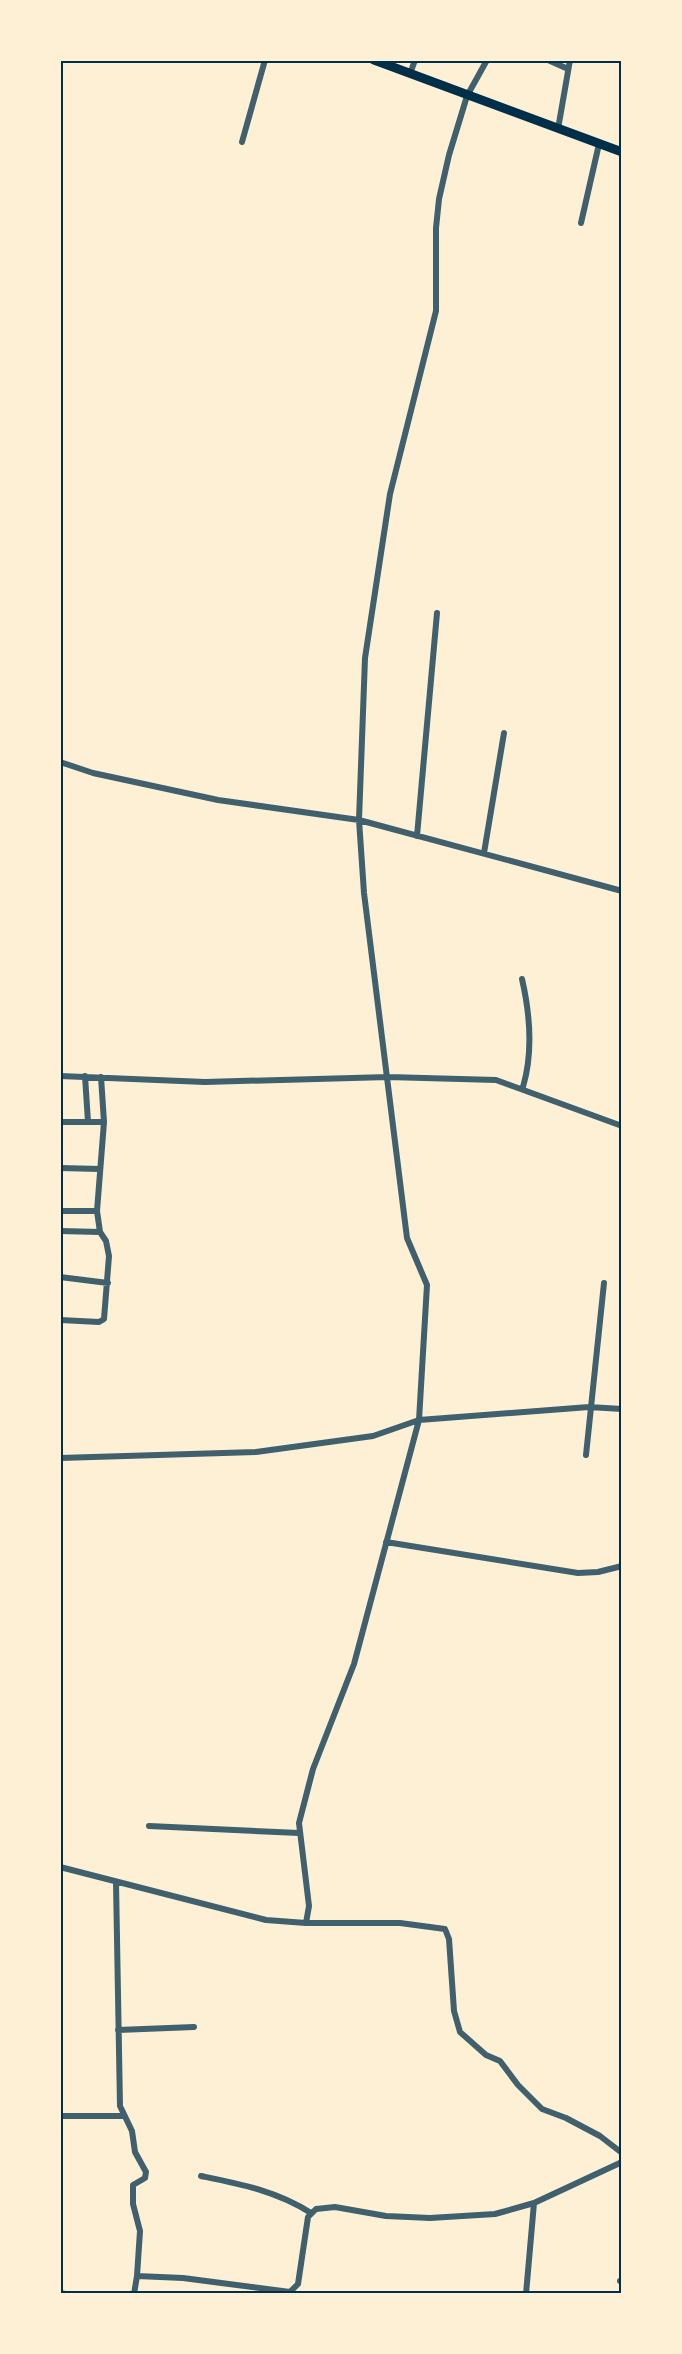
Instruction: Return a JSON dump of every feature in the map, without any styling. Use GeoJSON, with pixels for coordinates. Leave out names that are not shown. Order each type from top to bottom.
{"type":"FeatureCollection","features":[{"type":"Feature","properties":{"kind":"main road"},"geometry":{"type":"LineString","coordinates":[[374,60],[390,63],[410,74],[467,96],[622,152]]}},
{"type":"Feature","properties":{"kind":"street"},"geometry":{"type":"LineString","coordinates":[[242,142],[265,60]]}},
{"type":"Feature","properties":{"kind":"street"},"geometry":{"type":"LineString","coordinates":[[410,74],[415,60]]}},
{"type":"Feature","properties":{"kind":"street"},"geometry":{"type":"LineString","coordinates":[[306,1923],[309,1906],[299,1833],[313,1769],[354,1664],[419,1420],[427,1285],[407,1238],[364,893],[359,820],[365,658],[386,518],[436,311],[436,228],[439,199],[448,155],[467,96],[487,60]]}},
{"type":"Feature","properties":{"kind":"street"},"geometry":{"type":"LineString","coordinates":[[548,60],[568,69]]}},
{"type":"Feature","properties":{"kind":"street"},"geometry":{"type":"LineString","coordinates":[[558,129],[570,60]]}},
{"type":"Feature","properties":{"kind":"street"},"geometry":{"type":"LineString","coordinates":[[580,223],[599,144]]}},
{"type":"Feature","properties":{"kind":"street"},"geometry":{"type":"LineString","coordinates":[[417,836],[437,613]]}},
{"type":"Feature","properties":{"kind":"street"},"geometry":{"type":"LineString","coordinates":[[484,854],[504,734]]}},
{"type":"Feature","properties":{"kind":"street"},"geometry":{"type":"LineString","coordinates":[[60,762],[93,773],[218,800],[359,820],[622,891]]}},
{"type":"Feature","properties":{"kind":"street"},"geometry":{"type":"LineString","coordinates":[[522,979],[529,1030],[528,1065],[523,1087]]}},
{"type":"Feature","properties":{"kind":"street"},"geometry":{"type":"LineString","coordinates":[[60,1076],[205,1082],[388,1077],[487,1079],[523,1087],[622,1126]]}},
{"type":"Feature","properties":{"kind":"street"},"geometry":{"type":"LineString","coordinates":[[85,1076],[88,1122]]}},
{"type":"Feature","properties":{"kind":"street"},"geometry":{"type":"LineString","coordinates":[[60,1320],[103,1320],[108,1283],[109,1249],[100,1232],[97,1211],[104,1122],[101,1077]]}},
{"type":"Feature","properties":{"kind":"street"},"geometry":{"type":"LineString","coordinates":[[60,1122],[104,1122]]}},
{"type":"Feature","properties":{"kind":"street"},"geometry":{"type":"LineString","coordinates":[[60,1168],[100,1169]]}},
{"type":"Feature","properties":{"kind":"street"},"geometry":{"type":"LineString","coordinates":[[60,1211],[97,1211]]}},
{"type":"Feature","properties":{"kind":"street"},"geometry":{"type":"LineString","coordinates":[[60,1231],[100,1232]]}},
{"type":"Feature","properties":{"kind":"street"},"geometry":{"type":"LineString","coordinates":[[60,1277],[108,1283]]}},
{"type":"Feature","properties":{"kind":"street"},"geometry":{"type":"LineString","coordinates":[[586,1455],[589,1407],[604,1283]]}},
{"type":"Feature","properties":{"kind":"street"},"geometry":{"type":"LineString","coordinates":[[60,1458],[162,1457],[268,1451],[373,1436],[419,1420],[589,1407],[622,1409]]}},
{"type":"Feature","properties":{"kind":"street"},"geometry":{"type":"LineString","coordinates":[[386,1542],[578,1573],[598,1572],[622,1566]]}},
{"type":"Feature","properties":{"kind":"street"},"geometry":{"type":"LineString","coordinates":[[149,1826],[299,1833]]}},
{"type":"Feature","properties":{"kind":"street"},"geometry":{"type":"LineString","coordinates":[[60,1867],[266,1920],[306,1923],[400,1923],[445,1929],[449,1939],[454,2012],[460,2032],[486,2055],[500,2061],[518,2085],[542,2109],[566,2118],[600,2136],[622,2153]]}},
{"type":"Feature","properties":{"kind":"street"},"geometry":{"type":"LineString","coordinates":[[116,1882],[120,2106],[132,2131],[135,2152],[146,2175],[133,2185],[133,2204],[140,2231],[134,2294]]}},
{"type":"Feature","properties":{"kind":"street"},"geometry":{"type":"LineString","coordinates":[[118,2030],[194,2027]]}},
{"type":"Feature","properties":{"kind":"street"},"geometry":{"type":"LineString","coordinates":[[60,2116],[125,2117]]}},
{"type":"Feature","properties":{"kind":"street"},"geometry":{"type":"LineString","coordinates":[[201,2176],[259,2189],[288,2199],[311,2212],[335,2206],[386,2216],[469,2216],[495,2214],[534,2203],[622,2162]]}},
{"type":"Feature","properties":{"kind":"street"},"geometry":{"type":"LineString","coordinates":[[526,2294],[534,2203]]}},
{"type":"Feature","properties":{"kind":"street"},"geometry":{"type":"LineString","coordinates":[[137,2277],[183,2278],[290,2292],[298,2284],[308,2217],[311,2212]]}},
{"type":"Feature","properties":{"kind":"street"},"geometry":{"type":"LineString","coordinates":[[60,2293],[64,2294]]}}]}
